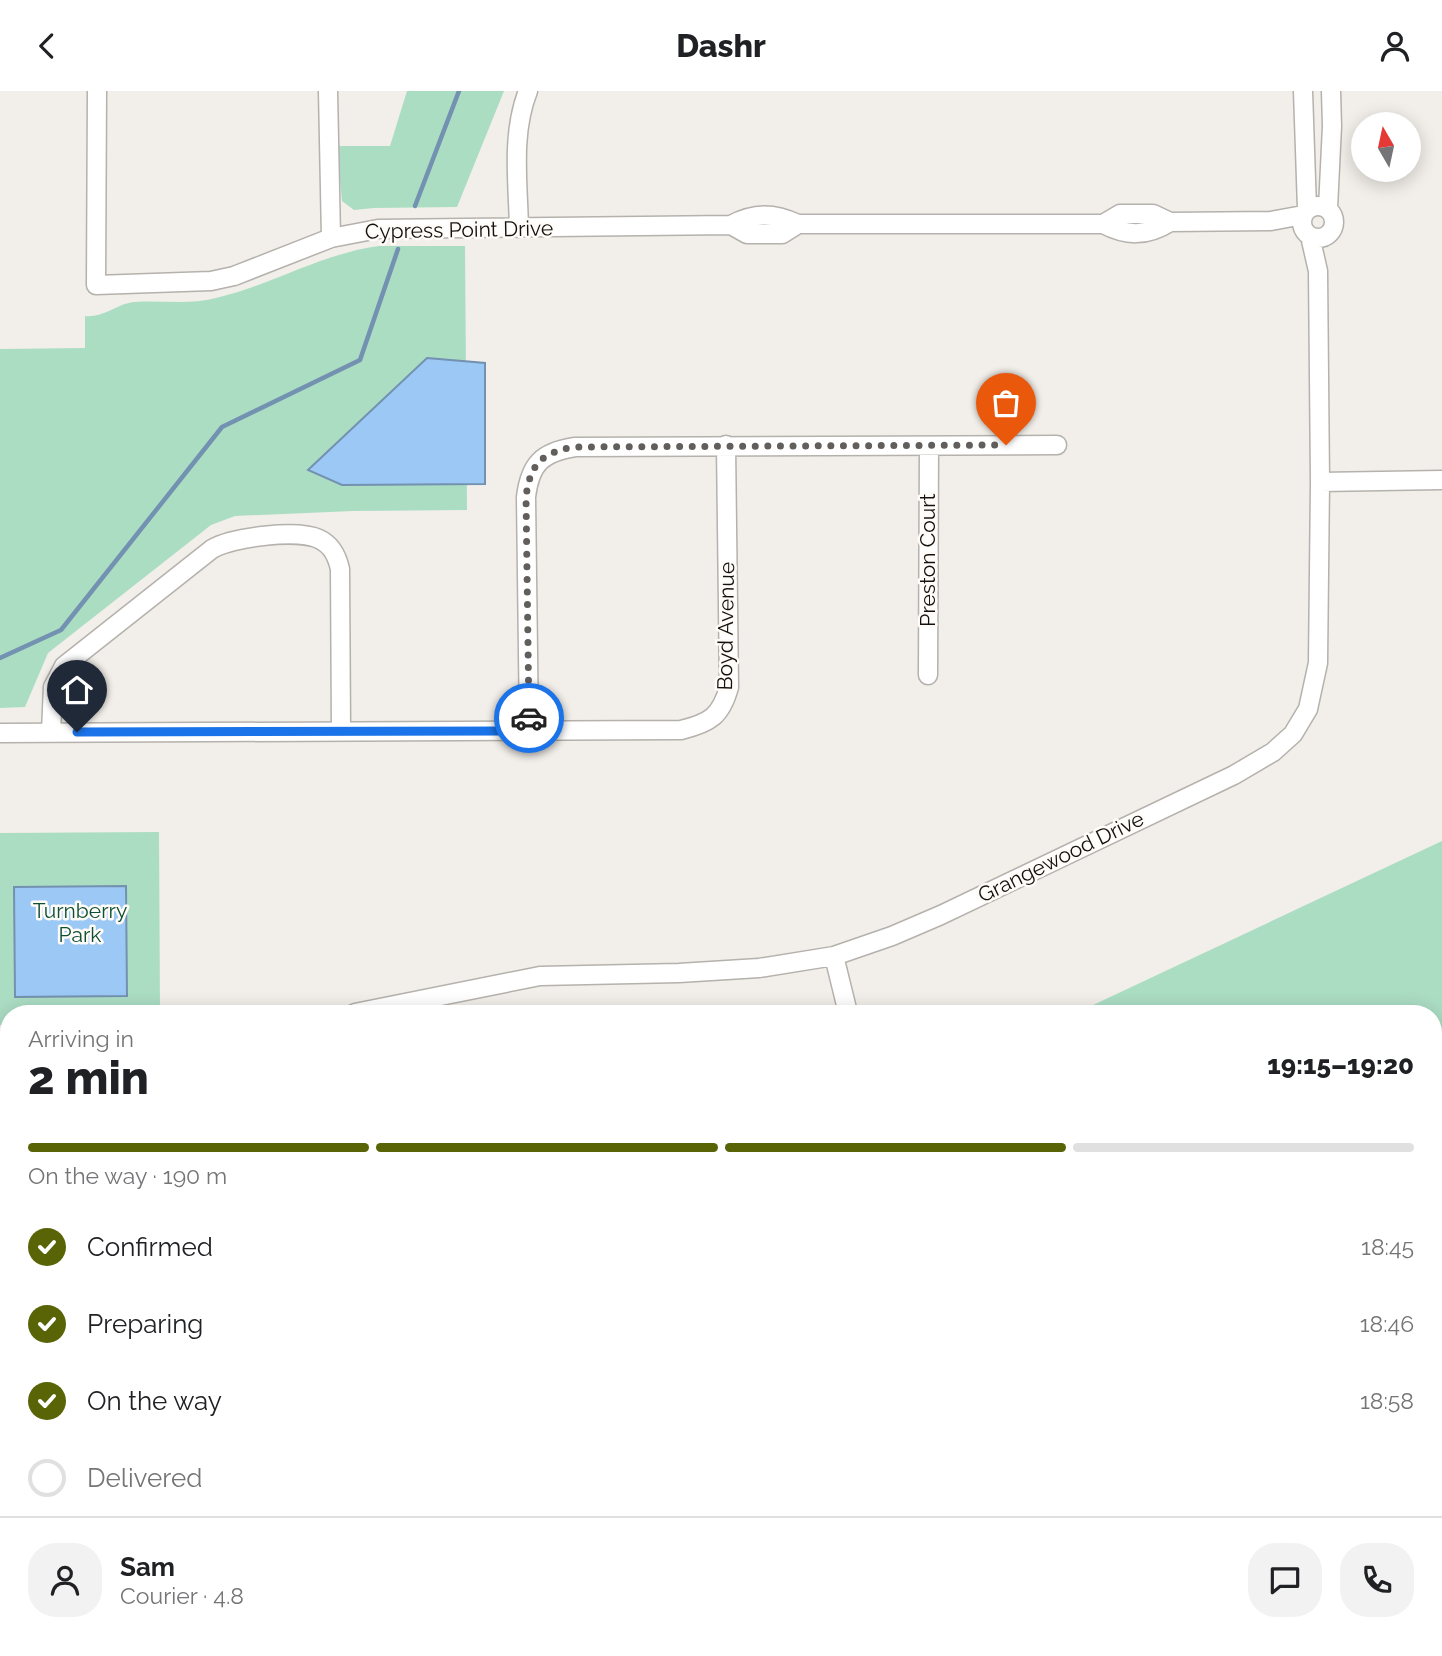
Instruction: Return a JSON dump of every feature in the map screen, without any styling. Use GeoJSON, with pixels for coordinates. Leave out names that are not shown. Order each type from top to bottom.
{"type":"FeatureCollection","features":[{"type":"Feature","properties":{"kind":"street","name":"Cypress Point Drive"},"geometry":{"type":"LineString","coordinates":[[97,91],[96,285],[211,281],[234,276],[331,239],[378,229],[731,225],[747,216],[781,216],[798,224],[1102,224],[1120,214],[1153,214],[1170,222],[1271,221],[1310,225],[1318,205],[1328,208]]}},
{"type":"Feature","properties":{"kind":"street"},"geometry":{"type":"LineString","coordinates":[[328,91],[331,239]]}},
{"type":"Feature","properties":{"kind":"street"},"geometry":{"type":"LineString","coordinates":[[519,227],[518,134],[520,116],[528,91]]}},
{"type":"Feature","properties":{"kind":"street"},"geometry":{"type":"LineString","coordinates":[[1304,95],[1331,95],[1328,208],[1332,212],[1334,222],[1331,232],[1310,225],[1304,95]]}},
{"type":"Feature","properties":{"kind":"street","name":"Grangewood Drive"},"geometry":{"type":"LineString","coordinates":[[395,1005],[540,976],[759,968],[834,956],[941,915],[1234,775],[1273,753],[1293,734],[1308,709],[1318,663],[1318,271],[1310,225]]}},
{"type":"Feature","properties":{"kind":"street","name":"Boyd Avenue"},"geometry":{"type":"LineString","coordinates":[[0,733],[681,730],[699,726],[714,717],[724,703],[729,687],[726,445]]}},
{"type":"Feature","properties":{"kind":"street"},"geometry":{"type":"LineString","coordinates":[[529,731],[526,497],[531,472],[547,455],[559,449],[575,447],[1057,445]]}},
{"type":"Feature","properties":{"kind":"street","name":"Preston Court"},"geometry":{"type":"LineString","coordinates":[[928,675],[929,446]]}},
{"type":"Feature","properties":{"kind":"street"},"geometry":{"type":"LineString","coordinates":[[1320,482],[1442,480]]}},
{"type":"Feature","properties":{"kind":"street"},"geometry":{"type":"LineString","coordinates":[[51,732],[53,687],[59,672],[71,658],[222,543],[246,537],[295,536],[319,539],[330,546],[340,569],[341,731]]}},
{"type":"Feature","properties":{"kind":"street"},"geometry":{"type":"LineString","coordinates":[[834,956],[846,1005]]}},
{"type":"Feature","properties":{"kind":"green space"},"geometry":{"type":"Polygon","coordinates":[[[407,91],[504,91],[457,207],[354,210],[342,201],[337,146],[390,146],[407,91]]]}},
{"type":"Feature","properties":{"kind":"green space"},"geometry":{"type":"Polygon","coordinates":[[[379,246],[465,246],[467,510],[235,516],[211,525],[48,653],[25,707],[0,708],[0,349],[85,348],[85,316],[99,315],[135,302],[186,302],[216,298],[257,286],[337,256],[379,246]]]}},
{"type":"Feature","properties":{"kind":"green space","name":"Turnberry Park"},"geometry":{"type":"Polygon","coordinates":[[[159,832],[160,1005],[0,1005],[0,833],[159,832]]]}},
{"type":"Feature","properties":{"kind":"green space"},"geometry":{"type":"Polygon","coordinates":[[[1442,841],[1442,1005],[1093,1005],[1442,841]]]}},
{"type":"Feature","properties":{"kind":"water"},"geometry":{"type":"Polygon","coordinates":[[[427,358],[485,363],[485,484],[342,485],[308,470],[427,358]]]}},
{"type":"Feature","properties":{"kind":"water"},"geometry":{"type":"Polygon","coordinates":[[[126,886],[127,996],[15,997],[14,887],[126,886]]]}},
{"type":"Feature","properties":{"kind":"waterway"},"geometry":{"type":"LineString","coordinates":[[415,206],[459,91]]}},
{"type":"Feature","properties":{"kind":"waterway"},"geometry":{"type":"LineString","coordinates":[[0,658],[61,630],[222,427],[360,360],[398,249]]}},
{"type":"Feature","properties":{"kind":"way so far"},"geometry":{"type":"LineString","coordinates":[[529,718],[526,497],[531,472],[547,455],[559,449],[575,447],[1006,445]]}},
{"type":"Feature","properties":{"kind":"route"},"geometry":{"type":"LineString","coordinates":[[77,732],[529,731],[529,718]]}}]}
